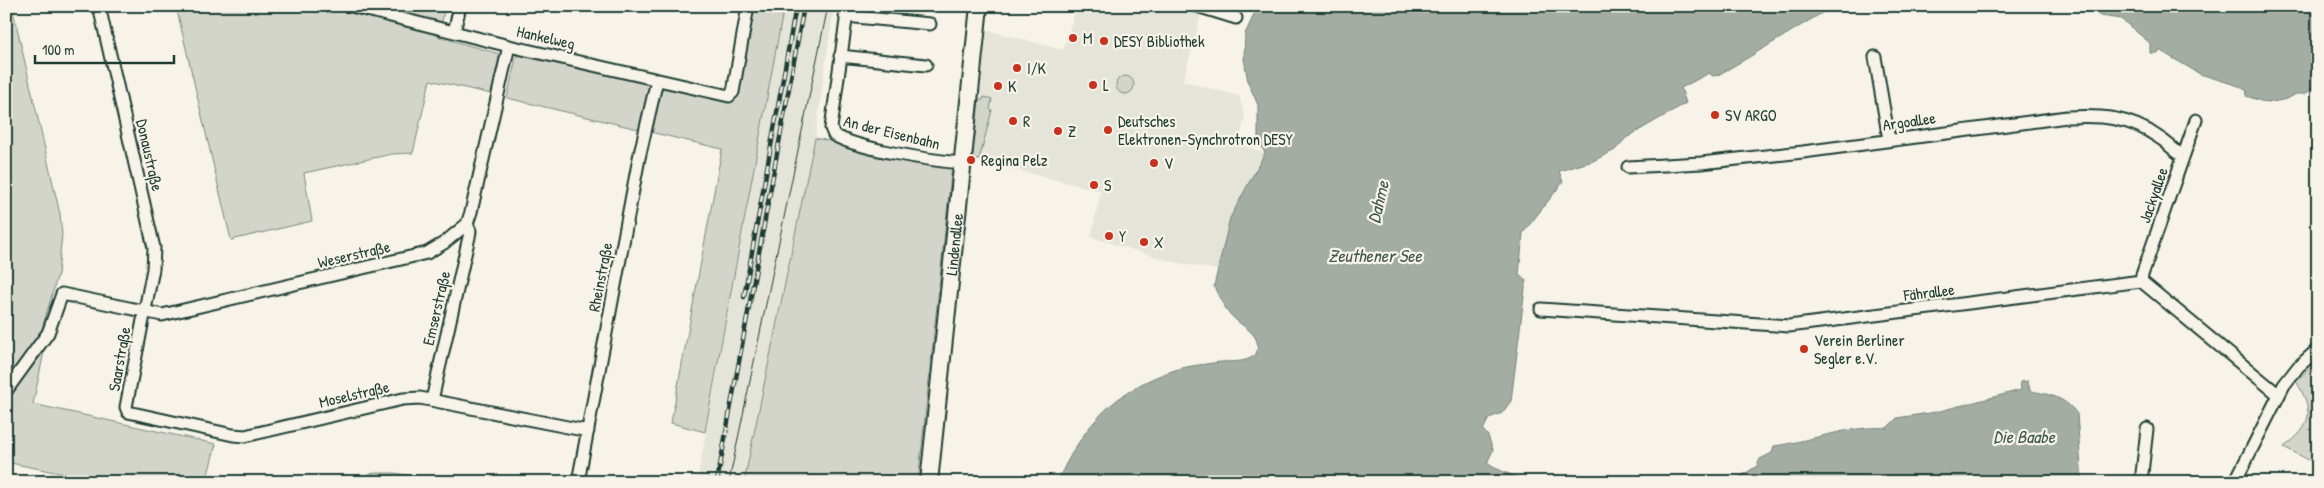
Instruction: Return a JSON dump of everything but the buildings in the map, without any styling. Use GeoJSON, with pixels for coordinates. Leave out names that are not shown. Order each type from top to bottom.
{"type":"FeatureCollection","features":[{"type":"Feature","properties":{"kind":"main road","name":"Lindenallee"},"geometry":{"type":"LineString","coordinates":[[929,482],[979,6]]}},
{"type":"Feature","properties":{"kind":"street","name":"Donaustraße"},"geometry":{"type":"LineString","coordinates":[[99,6],[154,248],[144,311]]}},
{"type":"Feature","properties":{"kind":"street","name":"Hankelweg"},"geometry":{"type":"LineString","coordinates":[[351,6],[509,46],[729,96],[733,92],[748,6]]}},
{"type":"Feature","properties":{"kind":"street"},"geometry":{"type":"LineString","coordinates":[[454,32],[460,6]]}},
{"type":"Feature","properties":{"kind":"street"},"geometry":{"type":"LineString","coordinates":[[1196,6],[1236,18]]}},
{"type":"Feature","properties":{"kind":"street","name":"An der Eisenbahn"},"geometry":{"type":"LineString","coordinates":[[930,24],[846,11],[832,128],[834,135],[840,139],[962,163]]}},
{"type":"Feature","properties":{"kind":"street"},"geometry":{"type":"LineString","coordinates":[[467,224],[509,46]]}},
{"type":"Feature","properties":{"kind":"street"},"geometry":{"type":"LineString","coordinates":[[840,56],[926,65]]}},
{"type":"Feature","properties":{"kind":"street"},"geometry":{"type":"LineString","coordinates":[[1876,57],[1889,140]]}},
{"type":"Feature","properties":{"kind":"street","name":"Rheinstraße"},"geometry":{"type":"LineString","coordinates":[[578,482],[639,158],[657,80]]}},
{"type":"Feature","properties":{"kind":"street","name":"Argoallee"},"geometry":{"type":"LineString","coordinates":[[1628,167],[1710,162],[2067,117],[2097,116],[2118,119],[2141,127],[2157,135],[2183,156]]}},
{"type":"Feature","properties":{"kind":"street","name":"Jackyallee"},"geometry":{"type":"LineString","coordinates":[[2142,281],[2142,275],[2196,120]]}},
{"type":"Feature","properties":{"kind":"street","name":"Weserstraße"},"geometry":{"type":"LineString","coordinates":[[6,391],[48,333],[62,294],[162,315],[427,253],[444,243],[467,224]]}},
{"type":"Feature","properties":{"kind":"street","name":"Emserstraße"},"geometry":{"type":"LineString","coordinates":[[432,400],[469,237],[470,231],[467,224]]}},
{"type":"Feature","properties":{"kind":"street"},"geometry":{"type":"LineString","coordinates":[[2142,281],[2279,395]]}},
{"type":"Feature","properties":{"kind":"street","name":"Fährallee"},"geometry":{"type":"LineString","coordinates":[[1541,309],[1789,326],[2142,281]]}},
{"type":"Feature","properties":{"kind":"street","name":"Saarstraße"},"geometry":{"type":"LineString","coordinates":[[128,412],[126,407],[144,311]]}},
{"type":"Feature","properties":{"kind":"street"},"geometry":{"type":"LineString","coordinates":[[2235,482],[2279,395],[2292,374],[2318,349]]}},
{"type":"Feature","properties":{"kind":"street","name":"Moselstraße"},"geometry":{"type":"LineString","coordinates":[[128,412],[226,434],[245,436],[404,399],[420,398],[588,431]]}},
{"type":"Feature","properties":{"kind":"street"},"geometry":{"type":"LineString","coordinates":[[2141,482],[2147,429]]}},
{"type":"Feature","properties":{"kind":"shaded area"},"geometry":{"type":"Polygon","coordinates":[[[6,6],[12,6],[60,214],[62,234],[58,274],[40,336],[6,381],[6,6]]]}},
{"type":"Feature","properties":{"kind":"shaded area"},"geometry":{"type":"Polygon","coordinates":[[[176,6],[445,6],[439,37],[500,54],[491,94],[430,80],[413,153],[392,154],[304,173],[312,221],[231,240],[176,6]]]}},
{"type":"Feature","properties":{"kind":"shaded area"},"geometry":{"type":"Polygon","coordinates":[[[753,6],[784,6],[705,432],[671,423],[722,149],[507,98],[517,53],[730,103],[738,94],[753,6]]]}},
{"type":"Feature","properties":{"kind":"shaded area"},"geometry":{"type":"Polygon","coordinates":[[[784,6],[834,6],[815,138],[744,482],[697,482],[784,6]]]}},
{"type":"Feature","properties":{"kind":"shaded area","name":"Deutsches Elektronen-Synchrotron DESY"},"geometry":{"type":"Polygon","coordinates":[[[1077,6],[1171,6],[1201,15],[1183,81],[1239,96],[1245,117],[1238,144],[1265,153],[1230,218],[1217,270],[1169,261],[1091,237],[1101,191],[972,159],[987,30],[1063,50],[1077,6]]]}},
{"type":"Feature","properties":{"kind":"shaded area"},"geometry":{"type":"Polygon","coordinates":[[[1121,76],[1129,76],[1134,81],[1132,92],[1121,94],[1116,89],[1116,81],[1121,76]]]}},
{"type":"Feature","properties":{"kind":"shaded area"},"geometry":{"type":"Polygon","coordinates":[[[984,97],[992,99],[990,109],[992,110],[979,160],[972,159],[979,100],[983,100],[984,97]]]}},
{"type":"Feature","properties":{"kind":"shaded area"},"geometry":{"type":"Polygon","coordinates":[[[815,138],[952,166],[918,482],[744,482],[815,138]]]}},
{"type":"Feature","properties":{"kind":"shaded area"},"geometry":{"type":"Polygon","coordinates":[[[44,352],[33,404],[216,444],[206,482],[103,482],[6,462],[6,400],[44,352]]]}},
{"type":"Feature","properties":{"kind":"shaded area"},"geometry":{"type":"Polygon","coordinates":[[[2318,361],[2318,465],[2284,447],[2301,432],[2308,417],[2306,401],[2296,381],[2318,361]]]}},
{"type":"Feature","properties":{"kind":"shaded area"},"geometry":{"type":"Polygon","coordinates":[[[375,473],[395,473],[444,482],[334,482],[375,473]]]}},
{"type":"Feature","properties":{"kind":"water","name":"Zeuthener See"},"geometry":{"type":"Polygon","coordinates":[[[1258,6],[1834,6],[1718,75],[1713,76],[1709,73],[1681,88],[1686,103],[1626,138],[1615,150],[1593,161],[1559,171],[1563,182],[1523,233],[1519,274],[1526,280],[1511,401],[1502,413],[1489,418],[1483,430],[1488,436],[1493,450],[1487,463],[1527,482],[1057,482],[1067,462],[1090,427],[1118,399],[1135,388],[1154,378],[1180,369],[1218,362],[1247,360],[1256,354],[1258,347],[1254,336],[1234,319],[1221,301],[1214,286],[1230,218],[1265,153],[1258,140],[1258,105],[1248,82],[1244,58],[1245,34],[1258,6]]]}},
{"type":"Feature","properties":{"kind":"water"},"geometry":{"type":"Polygon","coordinates":[[[2086,6],[2318,6],[2318,85],[2305,94],[2296,94],[2287,99],[2267,103],[2246,96],[2247,91],[2239,86],[2200,74],[2159,50],[2158,53],[2150,53],[2150,43],[2121,19],[2100,16],[2086,6]]]}},
{"type":"Feature","properties":{"kind":"water","name":"Die Baabe"},"geometry":{"type":"Polygon","coordinates":[[[2028,381],[2030,391],[2050,395],[2062,400],[2077,414],[2082,482],[1732,482],[1757,466],[1760,459],[1772,453],[1774,446],[1844,431],[1887,428],[1897,418],[1936,412],[2021,390],[2020,382],[2028,381]]]}},
{"type":"Feature","properties":{"kind":"tram line"},"geometry":{"type":"LineString","coordinates":[[729,482],[828,6]]}},
{"type":"Feature","properties":{"kind":"railway"},"geometry":{"type":"LineString","coordinates":[[744,297],[796,6]]}},
{"type":"Feature","properties":{"kind":"railway"},"geometry":{"type":"LineString","coordinates":[[717,482],[804,6]]}},
{"type":"Feature","properties":{"kind":"place","name":"M"},"geometry":{"type":"Point","coordinates":[1073,38]}},
{"type":"Feature","properties":{"kind":"place","name":"DESY Bibliothek"},"geometry":{"type":"Point","coordinates":[1104,41]}},
{"type":"Feature","properties":{"kind":"place","name":"I/K"},"geometry":{"type":"Point","coordinates":[1017,68]}},
{"type":"Feature","properties":{"kind":"place","name":"L"},"geometry":{"type":"Point","coordinates":[1093,85]}},
{"type":"Feature","properties":{"kind":"place","name":"K"},"geometry":{"type":"Point","coordinates":[998,86]}},
{"type":"Feature","properties":{"kind":"place","name":"SV ARGO"},"geometry":{"type":"Point","coordinates":[1715,115]}},
{"type":"Feature","properties":{"kind":"place","name":"R"},"geometry":{"type":"Point","coordinates":[1013,121]}},
{"type":"Feature","properties":{"kind":"place","name":"Deutsches Elektronen-Synchrotron DESY"},"geometry":{"type":"Point","coordinates":[1108,130]}},
{"type":"Feature","properties":{"kind":"place","name":"Z"},"geometry":{"type":"Point","coordinates":[1058,131]}},
{"type":"Feature","properties":{"kind":"place","name":"Regina Pelz"},"geometry":{"type":"Point","coordinates":[971,160]}},
{"type":"Feature","properties":{"kind":"place","name":"V"},"geometry":{"type":"Point","coordinates":[1154,163]}},
{"type":"Feature","properties":{"kind":"place","name":"S"},"geometry":{"type":"Point","coordinates":[1094,185]}},
{"type":"Feature","properties":{"kind":"place","name":"Y"},"geometry":{"type":"Point","coordinates":[1109,236]}},
{"type":"Feature","properties":{"kind":"place","name":"X"},"geometry":{"type":"Point","coordinates":[1144,242]}},
{"type":"Feature","properties":{"kind":"place","name":"Verein Berliner Segler e.V."},"geometry":{"type":"Point","coordinates":[1804,349]}},
{"type":"Feature","properties":{"kind":"water label","name":"Dahme"},"geometry":{"type":"Point","coordinates":[1378,202]}}]}
